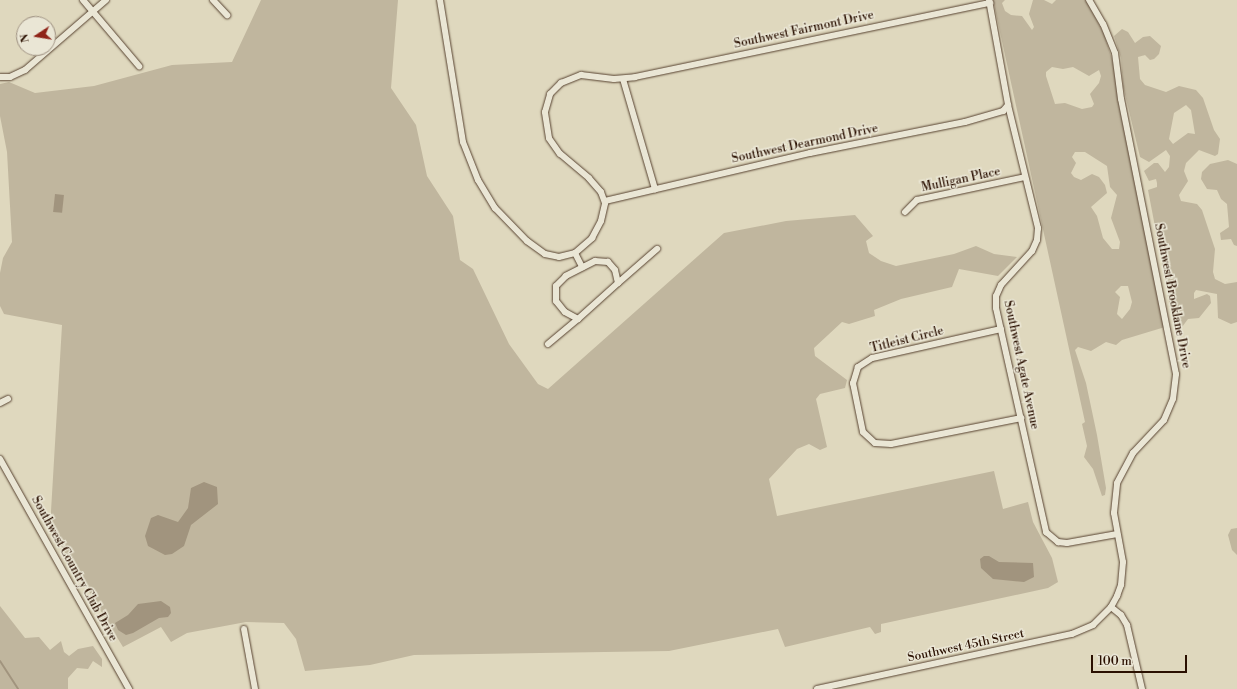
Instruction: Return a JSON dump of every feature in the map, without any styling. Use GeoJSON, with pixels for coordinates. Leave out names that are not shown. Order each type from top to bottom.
{"type":"FeatureCollection","features":[{"type":"Feature","properties":{"kind":"street"},"geometry":{"type":"LineString","coordinates":[[82,0],[139,66]]}},
{"type":"Feature","properties":{"kind":"street"},"geometry":{"type":"LineString","coordinates":[[0,77],[10,77],[25,70],[106,0]]}},
{"type":"Feature","properties":{"kind":"street"},"geometry":{"type":"LineString","coordinates":[[213,0],[227,15]]}},
{"type":"Feature","properties":{"kind":"street"},"geometry":{"type":"LineString","coordinates":[[440,0],[463,142],[482,186],[500,214],[537,250],[553,256],[575,253],[587,244],[598,229],[605,201]]}},
{"type":"Feature","properties":{"kind":"street","name":"Southwest Brooklane Drive"},"geometry":{"type":"LineString","coordinates":[[1089,0],[1103,24],[1115,53],[1121,99],[1176,374],[1173,399],[1164,420],[1133,453],[1117,483],[1114,513],[1123,574],[1118,596],[1111,607]]}},
{"type":"Feature","properties":{"kind":"street","name":"Southwest Agate Avenue"},"geometry":{"type":"LineString","coordinates":[[990,2],[1008,105],[1038,228],[1037,240],[1024,261],[1001,285],[996,296],[996,308],[1046,532],[1058,542],[1067,543],[1117,534]]}},
{"type":"Feature","properties":{"kind":"street","name":"Southwest Fairmont Drive"},"geometry":{"type":"LineString","coordinates":[[605,201],[589,178],[552,144],[546,129],[545,112],[550,94],[555,88],[570,78],[581,75],[623,79],[990,2]]}},
{"type":"Feature","properties":{"kind":"street"},"geometry":{"type":"LineString","coordinates":[[623,79],[655,189]]}},
{"type":"Feature","properties":{"kind":"street","name":"Southwest Dearmond Drive"},"geometry":{"type":"LineString","coordinates":[[605,201],[810,153],[965,122],[1003,111],[1008,105]]}},
{"type":"Feature","properties":{"kind":"street","name":"Mulligan Place"},"geometry":{"type":"LineString","coordinates":[[905,212],[916,200],[1025,177]]}},
{"type":"Feature","properties":{"kind":"street"},"geometry":{"type":"LineString","coordinates":[[548,344],[657,249]]}},
{"type":"Feature","properties":{"kind":"street"},"geometry":{"type":"LineString","coordinates":[[575,253],[582,267]]}},
{"type":"Feature","properties":{"kind":"street"},"geometry":{"type":"LineString","coordinates":[[578,319],[565,312],[556,301],[556,286],[566,276],[595,261],[608,262],[615,270],[618,283]]}},
{"type":"Feature","properties":{"kind":"street","name":"Titleist Circle"},"geometry":{"type":"LineString","coordinates":[[1000,329],[872,358],[858,367],[853,383],[863,432],[875,442],[891,444],[1021,418]]}},
{"type":"Feature","properties":{"kind":"street"},"geometry":{"type":"LineString","coordinates":[[0,403],[8,399]]}},
{"type":"Feature","properties":{"kind":"street","name":"Southwest Country Club Drive"},"geometry":{"type":"LineString","coordinates":[[0,460],[129,689]]}},
{"type":"Feature","properties":{"kind":"street"},"geometry":{"type":"LineString","coordinates":[[1111,607],[1121,615],[1127,625],[1142,689]]}},
{"type":"Feature","properties":{"kind":"street","name":"Southwest 45th Street"},"geometry":{"type":"LineString","coordinates":[[817,689],[1072,634],[1093,625],[1111,607]]}},
{"type":"Feature","properties":{"kind":"street"},"geometry":{"type":"LineString","coordinates":[[244,629],[255,689]]}},
{"type":"Feature","properties":{"kind":"shaded area"},"geometry":{"type":"Polygon","coordinates":[[[261,0],[398,0],[391,88],[416,125],[427,176],[453,216],[460,260],[473,269],[509,344],[538,384],[548,389],[724,233],[786,221],[855,215],[873,236],[866,241],[869,253],[881,261],[896,266],[954,254],[976,246],[994,254],[1017,257],[998,276],[959,269],[952,287],[901,299],[874,310],[875,316],[849,324],[842,322],[814,348],[815,356],[847,380],[845,388],[820,394],[816,399],[827,447],[820,450],[809,444],[797,449],[769,479],[777,516],[994,471],[1003,509],[1028,502],[1033,522],[1052,558],[1058,582],[1048,588],[881,624],[881,632],[875,634],[870,627],[785,647],[778,629],[669,651],[414,655],[370,665],[305,671],[296,639],[284,623],[246,622],[187,633],[171,642],[161,627],[123,647],[50,528],[62,325],[4,314],[0,306],[0,273],[3,258],[12,242],[7,152],[0,116],[0,84],[9,82],[35,93],[94,86],[172,65],[232,62],[261,0]]]}},
{"type":"Feature","properties":{"kind":"shaded area"},"geometry":{"type":"Polygon","coordinates":[[[993,0],[1005,0],[1002,3],[1005,11],[1011,15],[1022,16],[1032,30],[1034,27],[1029,14],[1033,0],[1044,0],[1052,4],[1056,0],[1086,0],[1104,34],[1112,59],[1165,327],[1122,340],[1116,345],[1106,342],[1091,351],[1078,347],[1075,350],[1086,383],[1097,435],[1106,488],[1105,495],[1102,496],[1093,469],[1084,457],[1087,446],[1082,424],[1085,422],[993,0]],[[1052,67],[1046,72],[1046,76],[1055,104],[1065,103],[1082,109],[1092,107],[1094,104],[1090,94],[1099,83],[1101,76],[1099,70],[1089,76],[1073,67],[1063,69],[1052,67]],[[1075,152],[1072,157],[1076,163],[1071,173],[1074,177],[1081,180],[1092,174],[1099,177],[1105,185],[1107,193],[1091,207],[1097,216],[1103,238],[1112,249],[1119,249],[1120,242],[1111,218],[1117,195],[1110,187],[1107,166],[1085,152],[1075,152]],[[1121,286],[1115,292],[1120,297],[1117,314],[1122,319],[1130,309],[1132,302],[1128,286],[1121,286]]]}},
{"type":"Feature","properties":{"kind":"shaded area"},"geometry":{"type":"Polygon","coordinates":[[[1122,29],[1128,32],[1135,43],[1143,37],[1150,36],[1161,46],[1159,54],[1154,59],[1150,60],[1145,55],[1138,57],[1140,79],[1145,85],[1166,92],[1179,86],[1196,90],[1203,98],[1214,130],[1220,139],[1218,154],[1215,156],[1199,150],[1186,163],[1184,171],[1188,181],[1179,195],[1181,201],[1197,204],[1202,210],[1215,249],[1213,272],[1215,279],[1225,284],[1237,282],[1237,322],[1231,324],[1218,318],[1217,294],[1196,290],[1194,293],[1194,299],[1207,294],[1210,296],[1211,303],[1199,318],[1188,319],[1182,327],[1175,330],[1148,190],[1157,187],[1157,183],[1156,179],[1149,181],[1144,171],[1154,163],[1158,163],[1165,172],[1169,167],[1170,156],[1166,150],[1149,162],[1140,157],[1123,86],[1121,58],[1114,36],[1122,29]],[[1186,105],[1174,113],[1169,139],[1173,144],[1188,133],[1195,134],[1191,110],[1186,105]]]}},
{"type":"Feature","properties":{"kind":"shaded area"},"geometry":{"type":"Polygon","coordinates":[[[1228,160],[1237,164],[1237,246],[1234,245],[1231,239],[1221,240],[1220,233],[1229,227],[1227,204],[1221,199],[1217,190],[1207,189],[1201,179],[1202,172],[1210,164],[1228,160]]]}},
{"type":"Feature","properties":{"kind":"shaded area"},"geometry":{"type":"Polygon","coordinates":[[[55,194],[64,195],[62,213],[53,212],[55,194]]]}},
{"type":"Feature","properties":{"kind":"shaded area"},"geometry":{"type":"Polygon","coordinates":[[[204,482],[217,487],[218,504],[191,525],[184,546],[172,554],[165,555],[148,546],[145,536],[151,518],[158,515],[178,522],[188,508],[191,488],[204,482]]]}},
{"type":"Feature","properties":{"kind":"shaded area"},"geometry":{"type":"Polygon","coordinates":[[[1237,528],[1237,555],[1232,550],[1228,535],[1231,529],[1237,528]]]}},
{"type":"Feature","properties":{"kind":"shaded area"},"geometry":{"type":"Polygon","coordinates":[[[984,556],[989,556],[999,562],[1033,563],[1034,577],[1024,582],[993,579],[981,568],[980,559],[984,556]]]}},
{"type":"Feature","properties":{"kind":"shaded area"},"geometry":{"type":"Polygon","coordinates":[[[161,601],[170,607],[171,613],[168,617],[159,618],[133,633],[126,635],[118,630],[115,623],[128,615],[138,604],[161,601]]]}},
{"type":"Feature","properties":{"kind":"shaded area"},"geometry":{"type":"Polygon","coordinates":[[[0,606],[25,638],[39,637],[50,650],[61,641],[64,652],[69,656],[78,649],[93,646],[102,659],[102,667],[93,661],[88,669],[77,668],[68,678],[68,689],[0,689],[0,606]]]}},
{"type":"Feature","properties":{"kind":"waterway"},"geometry":{"type":"LineString","coordinates":[[0,661],[18,689]]}}]}
